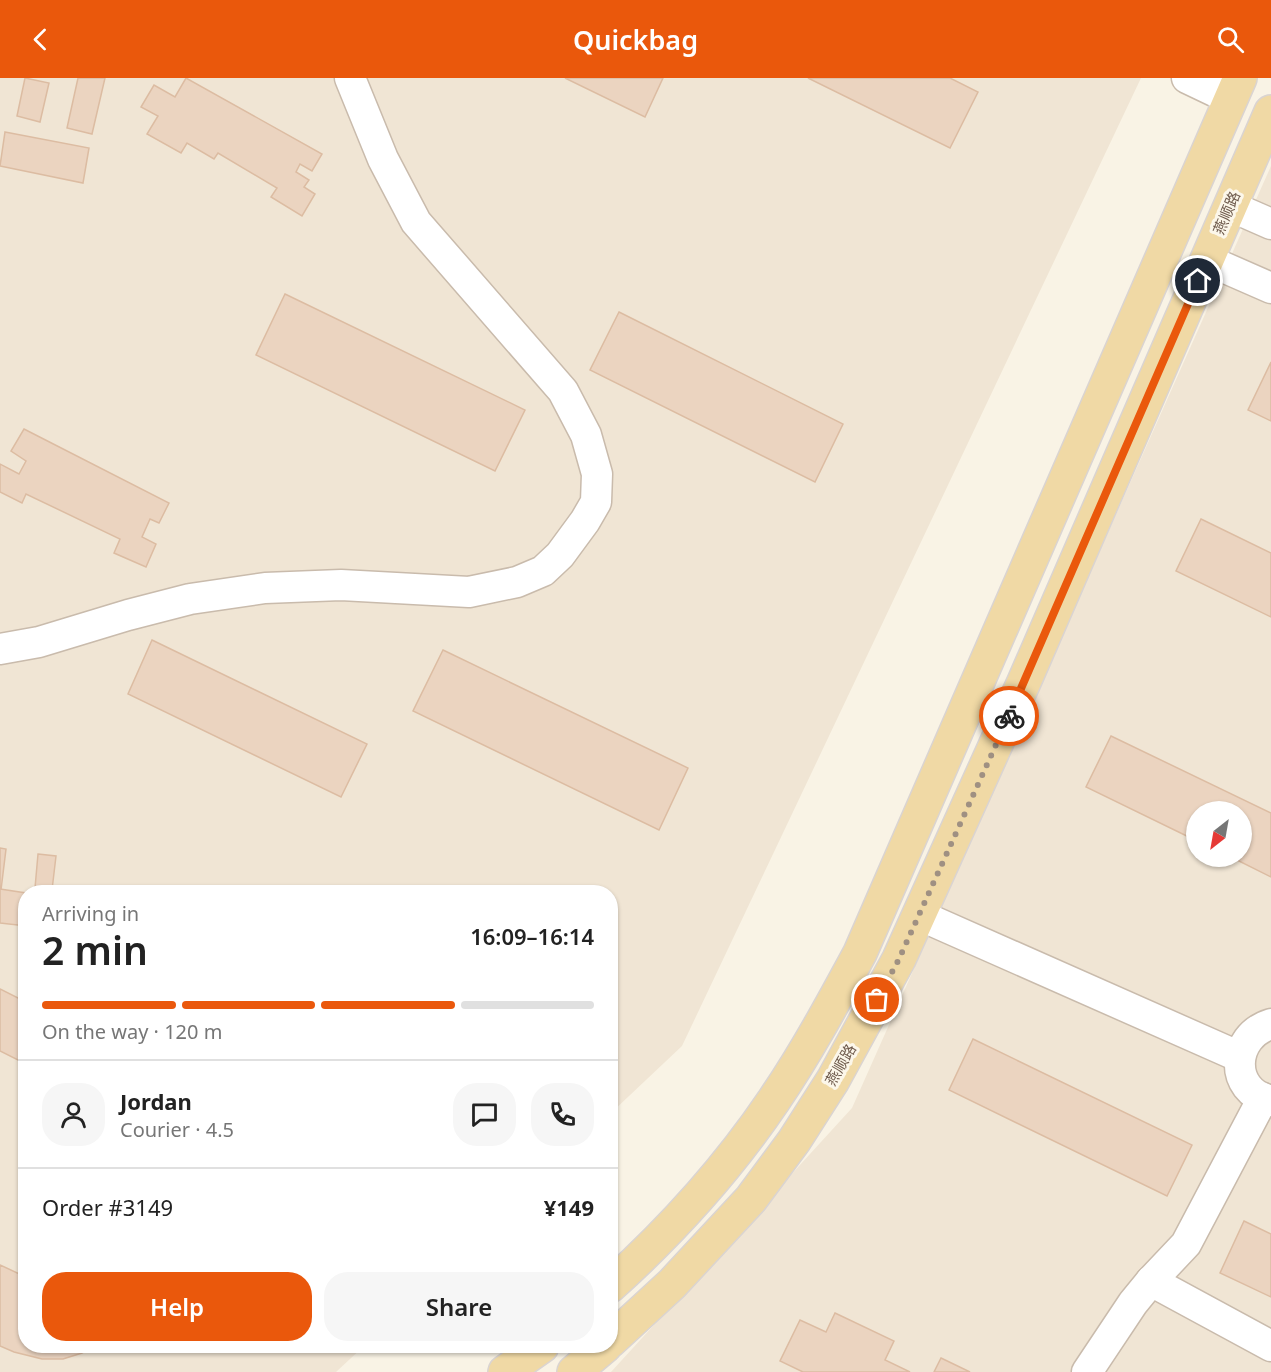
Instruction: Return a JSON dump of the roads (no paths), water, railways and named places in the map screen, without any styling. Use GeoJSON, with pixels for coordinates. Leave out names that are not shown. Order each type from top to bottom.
{"type":"FeatureCollection","features":[{"type":"Feature","properties":{"kind":"main road"},"geometry":{"type":"LineString","coordinates":[[618,1279],[642,1257],[718,1174],[774,1101],[821,1024],[860,953],[1235,88]]}},
{"type":"Feature","properties":{"kind":"main road","name":"燕顺路"},"geometry":{"type":"LineString","coordinates":[[618,1334],[672,1284],[751,1199],[794,1141],[833,1080],[899,959],[1024,682],[1271,112]]}},
{"type":"Feature","properties":{"kind":"main road"},"geometry":{"type":"LineString","coordinates":[[505,1372],[532,1353]]}},
{"type":"Feature","properties":{"kind":"lane"},"geometry":{"type":"LineString","coordinates":[[0,649],[39,642],[190,599],[265,588],[341,585],[469,592],[517,582],[543,572],[560,555],[585,521],[596,502],[597,474],[586,435],[563,391],[416,222],[383,159],[350,78]]}},
{"type":"Feature","properties":{"kind":"lane"},"geometry":{"type":"LineString","coordinates":[[1187,78],[1235,88]]}},
{"type":"Feature","properties":{"kind":"lane"},"geometry":{"type":"LineString","coordinates":[[1230,206],[1271,224]]}},
{"type":"Feature","properties":{"kind":"lane"},"geometry":{"type":"LineString","coordinates":[[1207,260],[1271,288]]}},
{"type":"Feature","properties":{"kind":"lane"},"geometry":{"type":"LineString","coordinates":[[922,908],[1242,1050]]}},
{"type":"Feature","properties":{"kind":"lane"},"geometry":{"type":"LineString","coordinates":[[1087,1372],[1133,1303],[1186,1244],[1267,1099],[1248,1086],[1241,1073],[1242,1050],[1255,1031],[1271,1024]]}},
{"type":"Feature","properties":{"kind":"lane"},"geometry":{"type":"LineString","coordinates":[[1151,1281],[1271,1346]]}}]}
